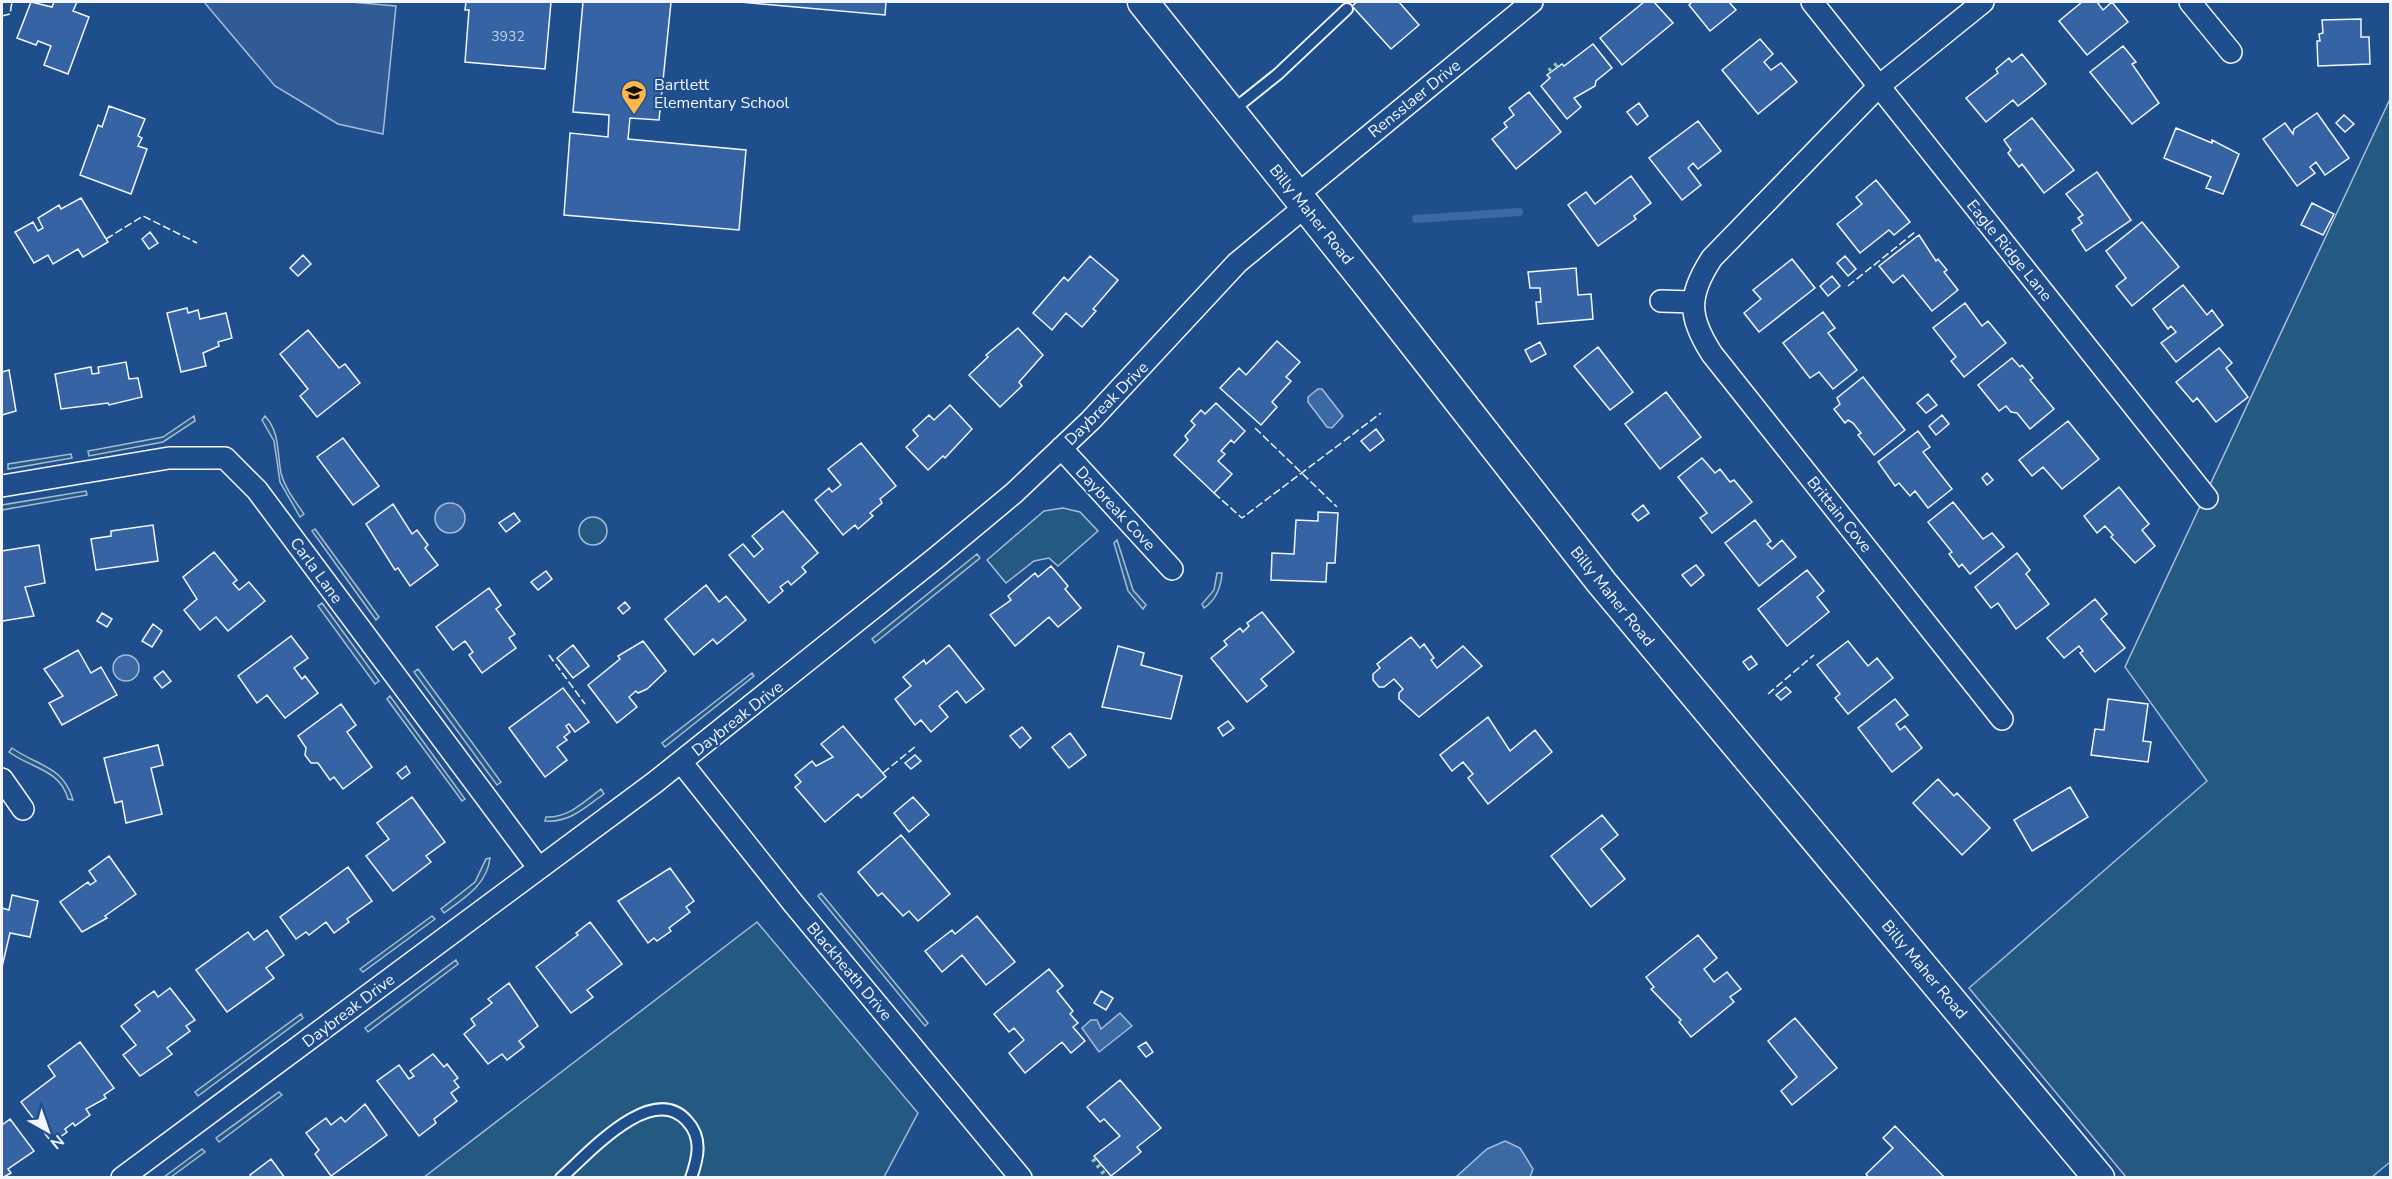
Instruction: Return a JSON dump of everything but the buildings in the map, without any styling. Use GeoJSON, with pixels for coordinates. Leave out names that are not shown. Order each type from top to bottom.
{"type":"FeatureCollection","features":[{"type":"Feature","properties":{"kind":"main road","name":"Billy Maher Road"},"geometry":{"type":"LineString","coordinates":[[1143,2],[1602,583],[2099,1178]]}},
{"type":"Feature","properties":{"kind":"street","name":"Rensslaer Drive"},"geometry":{"type":"LineString","coordinates":[[1301,201],[1532,2]]}},
{"type":"Feature","properties":{"kind":"street","name":"Eagle Ridge Lane"},"geometry":{"type":"LineString","coordinates":[[1812,2],[2207,498]]}},
{"type":"Feature","properties":{"kind":"street"},"geometry":{"type":"LineString","coordinates":[[1661,301],[1693,302],[1698,282],[1712,258],[1879,86],[1983,2]]}},
{"type":"Feature","properties":{"kind":"street"},"geometry":{"type":"LineString","coordinates":[[2190,2],[2231,52]]}},
{"type":"Feature","properties":{"kind":"street","name":"Daybreak Drive"},"geometry":{"type":"LineString","coordinates":[[122,1178],[681,762],[937,557],[1014,493],[1135,374],[1237,263],[1301,201]]}},
{"type":"Feature","properties":{"kind":"street","name":"Brittain Cove"},"geometry":{"type":"LineString","coordinates":[[1693,302],[1694,319],[1712,354],[2002,719]]}},
{"type":"Feature","properties":{"kind":"street","name":"Daybreak Cove"},"geometry":{"type":"LineString","coordinates":[[1060,448],[1172,569]]}},
{"type":"Feature","properties":{"kind":"street","name":"Carla Lane"},"geometry":{"type":"LineString","coordinates":[[2,486],[170,458],[225,459],[257,490],[538,867]]}},
{"type":"Feature","properties":{"kind":"street","name":"Blackheath Drive"},"geometry":{"type":"LineString","coordinates":[[681,762],[793,903],[1021,1178]]}},
{"type":"Feature","properties":{"kind":"street"},"geometry":{"type":"LineString","coordinates":[[2,779],[23,809]]}},
{"type":"Feature","properties":{"kind":"lane"},"geometry":{"type":"LineString","coordinates":[[1231,112],[1278,74],[1347,9]]}},
{"type":"Feature","properties":{"kind":"lane"},"geometry":{"type":"LineString","coordinates":[[561,1178],[615,1130],[633,1118],[652,1109],[668,1108],[684,1117],[696,1134],[698,1156],[691,1178]]}},
{"type":"Feature","properties":{"kind":"shaded area"},"geometry":{"type":"Polygon","coordinates":[[[204,2],[350,2],[396,6],[383,134],[338,124],[275,86],[204,2]]]}},
{"type":"Feature","properties":{"kind":"shaded area"},"geometry":{"type":"Polygon","coordinates":[[[2390,99],[2390,1162],[2372,1177],[2126,1177],[1969,988],[2207,781],[2125,667],[2390,99]]]}},
{"type":"Feature","properties":{"kind":"shaded area"},"geometry":{"type":"Polygon","coordinates":[[[1318,389],[1322,389],[1343,416],[1332,428],[1327,427],[1308,402],[1308,397],[1318,389]]]}},
{"type":"Feature","properties":{"kind":"shaded area"},"geometry":{"type":"Polygon","coordinates":[[[194,416],[195,421],[163,442],[89,456],[88,451],[163,437],[194,416]]]}},
{"type":"Feature","properties":{"kind":"shaded area"},"geometry":{"type":"Polygon","coordinates":[[[265,416],[276,436],[283,479],[304,514],[300,517],[280,482],[274,441],[262,420],[265,416]]]}},
{"type":"Feature","properties":{"kind":"shaded area"},"geometry":{"type":"Polygon","coordinates":[[[71,454],[72,458],[8,469],[8,464],[71,454]]]}},
{"type":"Feature","properties":{"kind":"shaded area"},"geometry":{"type":"Polygon","coordinates":[[[86,491],[87,495],[2,510],[2,505],[86,491]]]}},
{"type":"Feature","properties":{"kind":"shaded area"},"geometry":{"type":"Polygon","coordinates":[[[450,503],[456,504],[464,512],[464,524],[456,532],[450,533],[444,532],[436,524],[435,518],[436,512],[444,504],[450,503]]]}},
{"type":"Feature","properties":{"kind":"shaded area"},"geometry":{"type":"Polygon","coordinates":[[[1063,508],[1080,512],[1098,531],[1058,566],[1049,558],[1034,561],[1006,583],[987,560],[1044,511],[1063,508]]]}},
{"type":"Feature","properties":{"kind":"shaded area"},"geometry":{"type":"Polygon","coordinates":[[[593,517],[603,521],[607,531],[603,541],[593,545],[583,541],[579,531],[583,521],[593,517]]]}},
{"type":"Feature","properties":{"kind":"shaded area"},"geometry":{"type":"Polygon","coordinates":[[[315,529],[379,617],[376,620],[312,531],[315,529]]]}},
{"type":"Feature","properties":{"kind":"shaded area"},"geometry":{"type":"Polygon","coordinates":[[[1117,540],[1133,590],[1146,605],[1143,609],[1128,591],[1114,543],[1117,540]]]}},
{"type":"Feature","properties":{"kind":"shaded area"},"geometry":{"type":"Polygon","coordinates":[[[977,554],[980,558],[875,643],[872,639],[977,554]]]}},
{"type":"Feature","properties":{"kind":"shaded area"},"geometry":{"type":"Polygon","coordinates":[[[1217,573],[1222,573],[1219,588],[1212,601],[1204,608],[1202,604],[1214,590],[1217,573]]]}},
{"type":"Feature","properties":{"kind":"shaded area"},"geometry":{"type":"Polygon","coordinates":[[[322,603],[379,681],[375,684],[318,606],[322,603]]]}},
{"type":"Feature","properties":{"kind":"shaded area"},"geometry":{"type":"Polygon","coordinates":[[[126,655],[135,659],[139,668],[135,677],[126,681],[117,677],[113,668],[117,659],[126,655]]]}},
{"type":"Feature","properties":{"kind":"shaded area"},"geometry":{"type":"Polygon","coordinates":[[[418,669],[501,782],[497,785],[414,672],[418,669]]]}},
{"type":"Feature","properties":{"kind":"shaded area"},"geometry":{"type":"Polygon","coordinates":[[[752,673],[754,676],[665,747],[662,743],[752,673]]]}},
{"type":"Feature","properties":{"kind":"shaded area"},"geometry":{"type":"Polygon","coordinates":[[[390,696],[465,799],[462,801],[387,699],[390,696]]]}},
{"type":"Feature","properties":{"kind":"shaded area"},"geometry":{"type":"Polygon","coordinates":[[[12,748],[56,773],[69,789],[73,800],[68,799],[64,789],[51,775],[9,752],[12,748]]]}},
{"type":"Feature","properties":{"kind":"shaded area"},"geometry":{"type":"Polygon","coordinates":[[[601,789],[604,794],[570,817],[545,821],[546,817],[569,812],[601,789]]]}},
{"type":"Feature","properties":{"kind":"shaded area"},"geometry":{"type":"Polygon","coordinates":[[[490,858],[488,868],[479,883],[467,896],[444,913],[441,909],[475,882],[486,859],[490,858]]]}},
{"type":"Feature","properties":{"kind":"shaded area"},"geometry":{"type":"Polygon","coordinates":[[[821,893],[928,1023],[925,1026],[818,896],[821,893]]]}},
{"type":"Feature","properties":{"kind":"shaded area"},"geometry":{"type":"Polygon","coordinates":[[[432,916],[435,919],[363,972],[360,969],[432,916]]]}},
{"type":"Feature","properties":{"kind":"shaded area"},"geometry":{"type":"Polygon","coordinates":[[[757,922],[918,1113],[884,1177],[423,1178],[757,922]]]}},
{"type":"Feature","properties":{"kind":"shaded area"},"geometry":{"type":"Polygon","coordinates":[[[456,960],[458,964],[368,1032],[365,1028],[456,960]]]}},
{"type":"Feature","properties":{"kind":"shaded area"},"geometry":{"type":"Polygon","coordinates":[[[1120,1013],[1132,1026],[1099,1052],[1082,1028],[1091,1020],[1097,1020],[1101,1029],[1120,1013]]]}},
{"type":"Feature","properties":{"kind":"shaded area"},"geometry":{"type":"Polygon","coordinates":[[[301,1014],[303,1018],[198,1096],[195,1092],[301,1014]]]}},
{"type":"Feature","properties":{"kind":"shaded area"},"geometry":{"type":"Polygon","coordinates":[[[279,1092],[282,1095],[219,1142],[216,1138],[279,1092]]]}},
{"type":"Feature","properties":{"kind":"shaded area"},"geometry":{"type":"Polygon","coordinates":[[[1505,1141],[1520,1148],[1533,1169],[1530,1177],[1456,1177],[1487,1149],[1505,1141]]]}},
{"type":"Feature","properties":{"kind":"shaded area"},"geometry":{"type":"Polygon","coordinates":[[[202,1149],[205,1152],[171,1177],[164,1177],[202,1149]]]}},
{"type":"Feature","properties":{"kind":"waterway"},"geometry":{"type":"LineString","coordinates":[[1416,219],[1519,212]]}},
{"type":"Feature","properties":{"kind":"hedge"},"geometry":{"type":"LineString","coordinates":[[1549,71],[1558,63]]}},
{"type":"Feature","properties":{"kind":"hedge"},"geometry":{"type":"LineString","coordinates":[[1093,1159],[1107,1178]]}},
{"type":"Feature","properties":{"kind":"fence"},"geometry":{"type":"LineString","coordinates":[[2,16],[10,14],[12,2]]}},
{"type":"Feature","properties":{"kind":"fence"},"geometry":{"type":"LineString","coordinates":[[106,239],[143,216],[197,243]]}},
{"type":"Feature","properties":{"kind":"fence"},"geometry":{"type":"LineString","coordinates":[[1848,286],[1915,232]]}},
{"type":"Feature","properties":{"kind":"fence"},"geometry":{"type":"LineString","coordinates":[[1214,493],[1242,518],[1381,413]]}},
{"type":"Feature","properties":{"kind":"fence"},"geometry":{"type":"LineString","coordinates":[[1255,428],[1337,507]]}},
{"type":"Feature","properties":{"kind":"fence"},"geometry":{"type":"LineString","coordinates":[[549,655],[585,704]]}},
{"type":"Feature","properties":{"kind":"fence"},"geometry":{"type":"LineString","coordinates":[[1768,694],[1814,655]]}},
{"type":"Feature","properties":{"kind":"fence"},"geometry":{"type":"LineString","coordinates":[[883,773],[916,746]]}},
{"type":"Feature","properties":{"kind":"place","name":"Bartlett Elementary School"},"geometry":{"type":"Point","coordinates":[634,116]}}]}
